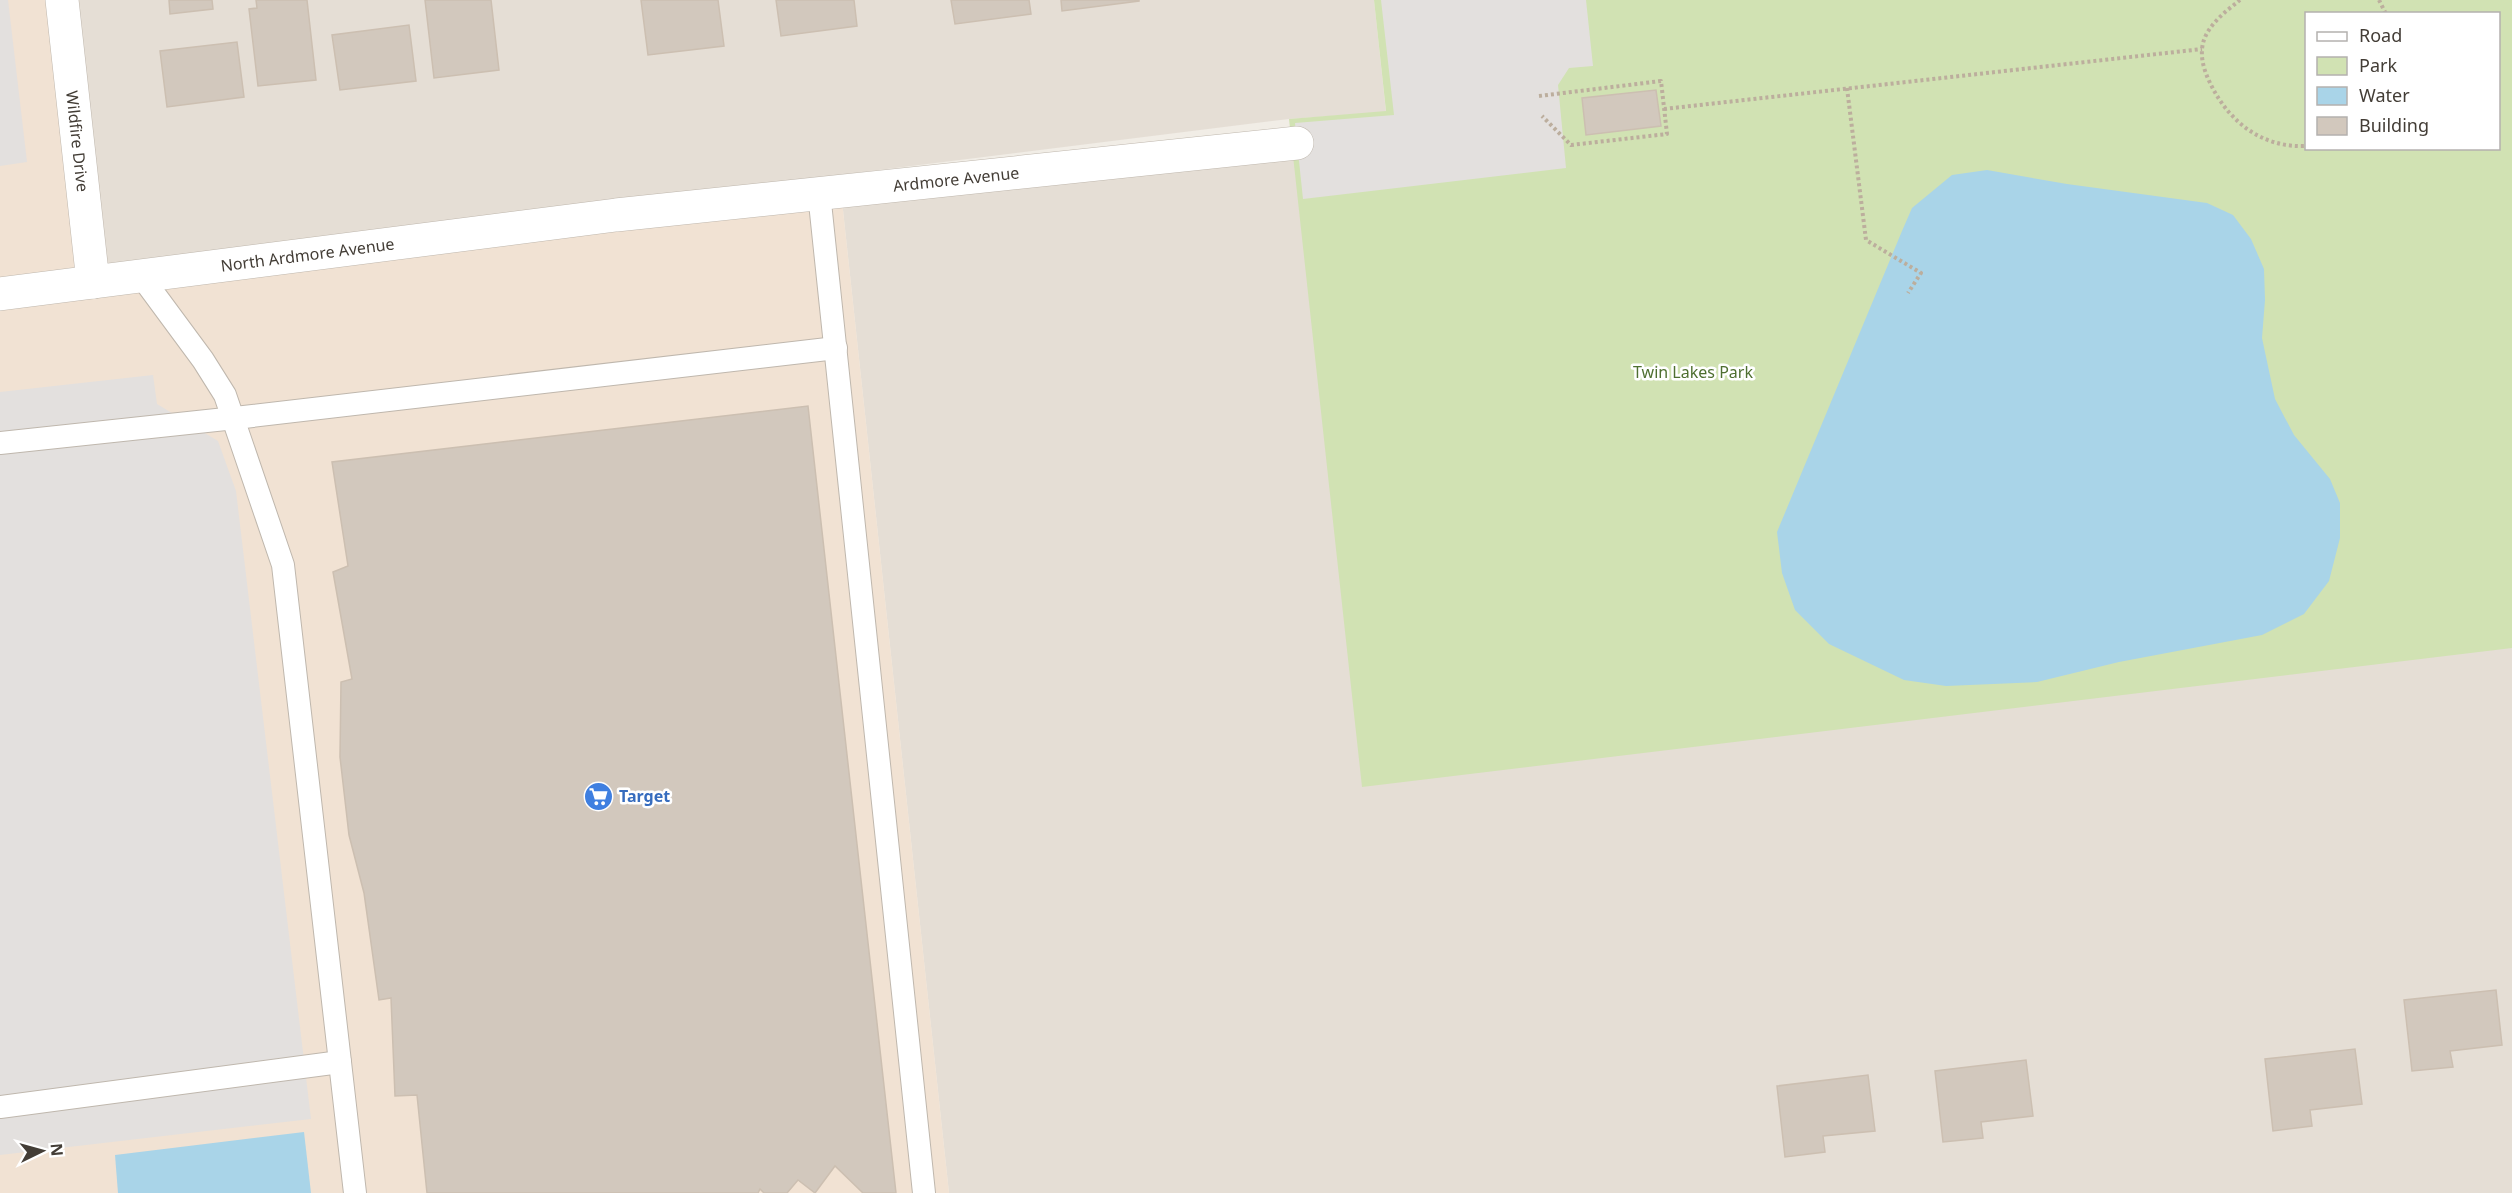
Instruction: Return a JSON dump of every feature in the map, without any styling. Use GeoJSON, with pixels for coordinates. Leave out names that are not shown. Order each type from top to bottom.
{"type":"FeatureCollection","features":[{"type":"Feature","properties":{"kind":"street","name":"Wildfire Drive"},"geometry":{"type":"LineString","coordinates":[[62,0],[93,282]]}},
{"type":"Feature","properties":{"kind":"street","name":"Ardmore Avenue"},"geometry":{"type":"LineString","coordinates":[[616,215],[1297,143]]}},
{"type":"Feature","properties":{"kind":"street","name":"North Ardmore Avenue"},"geometry":{"type":"LineString","coordinates":[[0,294],[616,215]]}},
{"type":"Feature","properties":{"kind":"lane"},"geometry":{"type":"LineString","coordinates":[[819,193],[924,1193]]}},
{"type":"Feature","properties":{"kind":"lane"},"geometry":{"type":"LineString","coordinates":[[141,276],[225,395],[235,418],[283,566],[355,1193]]}},
{"type":"Feature","properties":{"kind":"lane"},"geometry":{"type":"LineString","coordinates":[[0,443],[836,348]]}},
{"type":"Feature","properties":{"kind":"lane"},"geometry":{"type":"LineString","coordinates":[[0,1107],[340,1062]]}},
{"type":"Feature","properties":{"kind":"path"},"geometry":{"type":"LineString","coordinates":[[2240,0],[2220,16],[2208,32],[2202,49],[2205,73],[2217,98],[2230,116],[2249,131],[2275,142],[2305,146]]}},
{"type":"Feature","properties":{"kind":"path"},"geometry":{"type":"LineString","coordinates":[[1664,109],[2202,49]]}},
{"type":"Feature","properties":{"kind":"path"},"geometry":{"type":"LineString","coordinates":[[1539,96],[1661,81],[1667,134],[1571,145],[1542,116]]}},
{"type":"Feature","properties":{"kind":"path"},"geometry":{"type":"LineString","coordinates":[[1847,88],[1866,240],[1920,273],[1908,293]]}},
{"type":"Feature","properties":{"kind":"shaded area"},"geometry":{"type":"Polygon","coordinates":[[[0,0],[47,0],[78,272],[0,279],[0,0]]]}},
{"type":"Feature","properties":{"kind":"shaded area"},"geometry":{"type":"Polygon","coordinates":[[[0,0],[8,0],[27,162],[0,166],[0,0]]]}},
{"type":"Feature","properties":{"kind":"shaded area"},"geometry":{"type":"Polygon","coordinates":[[[75,0],[1374,0],[1386,112],[1289,119],[106,266],[75,0]]]}},
{"type":"Feature","properties":{"kind":"shaded area"},"geometry":{"type":"Polygon","coordinates":[[[1381,0],[1586,0],[1593,66],[1569,68],[1558,85],[1566,168],[1303,199],[1295,123],[1394,115],[1381,0]]]}},
{"type":"Feature","properties":{"kind":"shaded area"},"geometry":{"type":"Polygon","coordinates":[[[1298,148],[2512,648],[2512,1193],[949,1193],[842,201],[1298,148]]]}},
{"type":"Feature","properties":{"kind":"shaded area"},"geometry":{"type":"Polygon","coordinates":[[[842,201],[949,1193],[0,1193],[0,306],[842,201]]]}},
{"type":"Feature","properties":{"kind":"shaded area"},"geometry":{"type":"Polygon","coordinates":[[[153,375],[157,404],[218,441],[236,491],[311,1119],[0,1155],[0,392],[153,375]]]}},
{"type":"Feature","properties":{"kind":"green space","name":"Twin Lakes Park"},"geometry":{"type":"Polygon","coordinates":[[[1374,0],[2512,0],[2512,648],[1362,787],[1289,119],[1386,111],[1374,0]]]}},
{"type":"Feature","properties":{"kind":"water"},"geometry":{"type":"Polygon","coordinates":[[[1987,170],[2067,184],[2207,203],[2233,215],[2251,239],[2264,269],[2265,300],[2262,338],[2275,399],[2294,435],[2330,479],[2340,503],[2340,538],[2329,581],[2304,614],[2262,635],[2119,662],[2037,682],[1946,686],[1904,680],[1829,644],[1795,610],[1782,573],[1777,532],[1912,208],[1952,175],[1987,170]]]}},
{"type":"Feature","properties":{"kind":"water"},"geometry":{"type":"Polygon","coordinates":[[[304,1132],[311,1193],[118,1193],[115,1155],[304,1132]]]}},
{"type":"Feature","properties":{"kind":"building"},"geometry":{"type":"Polygon","coordinates":[[[169,0],[212,0],[213,9],[170,14],[169,0]]]}},
{"type":"Feature","properties":{"kind":"building"},"geometry":{"type":"Polygon","coordinates":[[[256,0],[307,0],[316,80],[258,86],[249,9],[257,8],[256,0]]]}},
{"type":"Feature","properties":{"kind":"building"},"geometry":{"type":"Polygon","coordinates":[[[425,0],[491,0],[499,70],[434,78],[425,0]]]}},
{"type":"Feature","properties":{"kind":"building"},"geometry":{"type":"Polygon","coordinates":[[[641,0],[718,0],[724,46],[648,55],[641,0]]]}},
{"type":"Feature","properties":{"kind":"building"},"geometry":{"type":"Polygon","coordinates":[[[776,0],[854,0],[857,26],[781,36],[776,0]]]}},
{"type":"Feature","properties":{"kind":"building"},"geometry":{"type":"Polygon","coordinates":[[[951,0],[1029,0],[1031,14],[955,24],[951,0]]]}},
{"type":"Feature","properties":{"kind":"building"},"geometry":{"type":"Polygon","coordinates":[[[1061,0],[1139,0],[1139,1],[1062,11],[1061,0]]]}},
{"type":"Feature","properties":{"kind":"building"},"geometry":{"type":"Polygon","coordinates":[[[409,25],[416,81],[340,90],[332,35],[409,25]]]}},
{"type":"Feature","properties":{"kind":"building"},"geometry":{"type":"Polygon","coordinates":[[[237,42],[244,97],[167,107],[160,51],[237,42]]]}},
{"type":"Feature","properties":{"kind":"building"},"geometry":{"type":"Polygon","coordinates":[[[1656,90],[1661,126],[1586,135],[1582,98],[1656,90]]]}},
{"type":"Feature","properties":{"kind":"building","name":"Target"},"geometry":{"type":"Polygon","coordinates":[[[808,406],[896,1193],[863,1193],[835,1166],[815,1193],[798,1180],[787,1193],[764,1193],[760,1189],[758,1193],[427,1193],[417,1095],[395,1096],[391,998],[379,1000],[364,893],[349,835],[340,757],[341,682],[352,679],[333,572],[348,566],[332,462],[808,406]]]}},
{"type":"Feature","properties":{"kind":"building"},"geometry":{"type":"Polygon","coordinates":[[[2496,990],[2502,1045],[2450,1051],[2453,1067],[2412,1071],[2404,1000],[2496,990]]]}},
{"type":"Feature","properties":{"kind":"building"},"geometry":{"type":"Polygon","coordinates":[[[2355,1049],[2362,1104],[2310,1110],[2312,1126],[2273,1131],[2265,1059],[2355,1049]]]}},
{"type":"Feature","properties":{"kind":"building"},"geometry":{"type":"Polygon","coordinates":[[[2026,1060],[2033,1116],[1981,1122],[1983,1138],[1943,1142],[1935,1071],[2026,1060]]]}},
{"type":"Feature","properties":{"kind":"building"},"geometry":{"type":"Polygon","coordinates":[[[1868,1075],[1875,1131],[1823,1136],[1825,1152],[1785,1157],[1777,1086],[1868,1075]]]}},
{"type":"Feature","properties":{"kind":"place","name":"Target"},"geometry":{"type":"Point","coordinates":[598,796]}}]}
